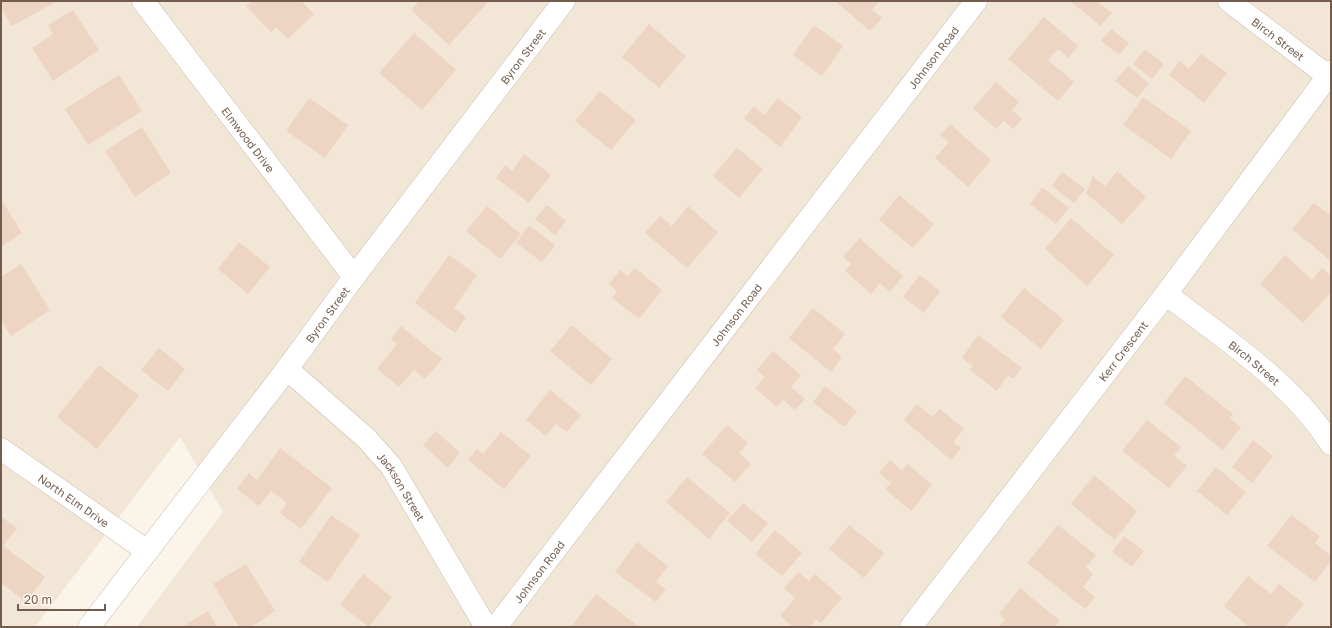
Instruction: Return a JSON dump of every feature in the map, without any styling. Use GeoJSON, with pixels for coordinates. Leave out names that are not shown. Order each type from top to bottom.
{"type":"FeatureCollection","features":[{"type":"Feature","properties":{"kind":"street","name":"Elmwood Drive"},"geometry":{"type":"LineString","coordinates":[[143,1],[354,277]]}},
{"type":"Feature","properties":{"kind":"street","name":"Byron Street"},"geometry":{"type":"LineString","coordinates":[[89,627],[287,370],[354,277],[564,1]]}},
{"type":"Feature","properties":{"kind":"street","name":"Johnson Road"},"geometry":{"type":"LineString","coordinates":[[496,627],[976,1]]}},
{"type":"Feature","properties":{"kind":"street","name":"Birch Street"},"geometry":{"type":"LineString","coordinates":[[1229,1],[1329,74]]}},
{"type":"Feature","properties":{"kind":"street","name":"Kerr Crescent"},"geometry":{"type":"LineString","coordinates":[[911,627],[1166,294],[1329,74]]}},
{"type":"Feature","properties":{"kind":"street","name":"Birch Street"},"geometry":{"type":"LineString","coordinates":[[1166,294],[1252,360],[1297,400],[1331,444]]}},
{"type":"Feature","properties":{"kind":"street","name":"Jackson Street"},"geometry":{"type":"LineString","coordinates":[[287,370],[366,438],[391,466],[486,627]]}},
{"type":"Feature","properties":{"kind":"street","name":"North Elm Drive"},"geometry":{"type":"LineString","coordinates":[[1,449],[147,551]]}},
{"type":"Feature","properties":{"kind":"shaded area"},"geometry":{"type":"Polygon","coordinates":[[[1,1],[1331,1],[1331,627],[137,627],[223,512],[180,437],[35,627],[1,627],[1,1]]]}},
{"type":"Feature","properties":{"kind":"building"},"geometry":{"type":"Polygon","coordinates":[[[1,1],[57,1],[12,26],[1,8],[1,1]]]}},
{"type":"Feature","properties":{"kind":"building"},"geometry":{"type":"Polygon","coordinates":[[[252,1],[301,1],[314,14],[288,39],[276,27],[271,32],[246,6],[252,1]]]}},
{"type":"Feature","properties":{"kind":"building"},"geometry":{"type":"Polygon","coordinates":[[[419,1],[489,1],[449,45],[411,10],[419,1]]]}},
{"type":"Feature","properties":{"kind":"building"},"geometry":{"type":"Polygon","coordinates":[[[835,1],[880,1],[872,10],[882,18],[870,31],[835,1]]]}},
{"type":"Feature","properties":{"kind":"building"},"geometry":{"type":"Polygon","coordinates":[[[1070,1],[1097,1],[1112,13],[1101,26],[1070,1]]]}},
{"type":"Feature","properties":{"kind":"building"},"geometry":{"type":"Polygon","coordinates":[[[73,10],[99,50],[53,81],[32,48],[53,34],[48,25],[73,10]]]}},
{"type":"Feature","properties":{"kind":"building"},"geometry":{"type":"Polygon","coordinates":[[[1044,17],[1078,46],[1068,58],[1058,49],[1048,60],[1074,82],[1058,101],[1008,59],[1044,17]]]}},
{"type":"Feature","properties":{"kind":"building"},"geometry":{"type":"Polygon","coordinates":[[[649,24],[686,56],[659,88],[622,57],[649,24]]]}},
{"type":"Feature","properties":{"kind":"building"},"geometry":{"type":"Polygon","coordinates":[[[814,25],[843,46],[822,76],[793,55],[814,25]]]}},
{"type":"Feature","properties":{"kind":"building"},"geometry":{"type":"Polygon","coordinates":[[[1111,29],[1129,43],[1119,55],[1101,41],[1111,29]]]}},
{"type":"Feature","properties":{"kind":"building"},"geometry":{"type":"Polygon","coordinates":[[[414,33],[456,70],[422,110],[379,73],[414,33]]]}},
{"type":"Feature","properties":{"kind":"building"},"geometry":{"type":"Polygon","coordinates":[[[1145,49],[1164,64],[1152,79],[1133,64],[1145,49]]]}},
{"type":"Feature","properties":{"kind":"building"},"geometry":{"type":"Polygon","coordinates":[[[1201,54],[1227,73],[1204,103],[1169,75],[1180,61],[1189,69],[1201,54]]]}},
{"type":"Feature","properties":{"kind":"building"},"geometry":{"type":"Polygon","coordinates":[[[1128,66],[1149,83],[1137,98],[1115,81],[1128,66]]]}},
{"type":"Feature","properties":{"kind":"building"},"geometry":{"type":"Polygon","coordinates":[[[119,75],[142,111],[88,145],[65,109],[119,75]]]}},
{"type":"Feature","properties":{"kind":"building"},"geometry":{"type":"Polygon","coordinates":[[[996,82],[1019,102],[1012,110],[1022,119],[1013,129],[1004,121],[996,129],[973,108],[996,82]]]}},
{"type":"Feature","properties":{"kind":"building"},"geometry":{"type":"Polygon","coordinates":[[[600,91],[636,120],[611,150],[575,121],[600,91]]]}},
{"type":"Feature","properties":{"kind":"building"},"geometry":{"type":"Polygon","coordinates":[[[1143,97],[1191,131],[1171,159],[1123,125],[1143,97]]]}},
{"type":"Feature","properties":{"kind":"building"},"geometry":{"type":"Polygon","coordinates":[[[309,98],[348,125],[325,158],[286,131],[309,98]]]}},
{"type":"Feature","properties":{"kind":"building"},"geometry":{"type":"Polygon","coordinates":[[[778,98],[802,117],[780,147],[744,118],[754,106],[764,115],[778,98]]]}},
{"type":"Feature","properties":{"kind":"building"},"geometry":{"type":"Polygon","coordinates":[[[950,124],[991,160],[968,187],[935,158],[949,142],[940,135],[950,124]]]}},
{"type":"Feature","properties":{"kind":"building"},"geometry":{"type":"Polygon","coordinates":[[[142,127],[171,173],[135,197],[105,151],[142,127]]]}},
{"type":"Feature","properties":{"kind":"building"},"geometry":{"type":"Polygon","coordinates":[[[737,148],[763,169],[739,198],[713,176],[737,148]]]}},
{"type":"Feature","properties":{"kind":"building"},"geometry":{"type":"Polygon","coordinates":[[[524,154],[551,175],[529,203],[496,178],[505,165],[512,171],[524,154]]]}},
{"type":"Feature","properties":{"kind":"building"},"geometry":{"type":"Polygon","coordinates":[[[1117,171],[1146,197],[1122,224],[1086,193],[1093,176],[1105,186],[1117,171]]]}},
{"type":"Feature","properties":{"kind":"building"},"geometry":{"type":"Polygon","coordinates":[[[1062,172],[1085,189],[1074,203],[1052,186],[1062,172]]]}},
{"type":"Feature","properties":{"kind":"building"},"geometry":{"type":"Polygon","coordinates":[[[1042,187],[1069,208],[1056,224],[1030,204],[1042,187]]]}},
{"type":"Feature","properties":{"kind":"building"},"geometry":{"type":"Polygon","coordinates":[[[899,195],[934,224],[913,248],[879,220],[899,195]]]}},
{"type":"Feature","properties":{"kind":"building"},"geometry":{"type":"Polygon","coordinates":[[[1,199],[22,233],[1,247],[1,199]]]}},
{"type":"Feature","properties":{"kind":"building"},"geometry":{"type":"Polygon","coordinates":[[[1314,203],[1331,216],[1331,261],[1292,229],[1314,203]]]}},
{"type":"Feature","properties":{"kind":"building"},"geometry":{"type":"Polygon","coordinates":[[[547,205],[566,221],[555,235],[535,219],[547,205]]]}},
{"type":"Feature","properties":{"kind":"building"},"geometry":{"type":"Polygon","coordinates":[[[487,206],[521,234],[500,259],[466,231],[487,206]]]}},
{"type":"Feature","properties":{"kind":"building"},"geometry":{"type":"Polygon","coordinates":[[[688,206],[718,232],[687,268],[645,233],[660,216],[672,226],[688,206]]]}},
{"type":"Feature","properties":{"kind":"building"},"geometry":{"type":"Polygon","coordinates":[[[1071,218],[1114,255],[1087,286],[1045,249],[1071,218]]]}},
{"type":"Feature","properties":{"kind":"building"},"geometry":{"type":"Polygon","coordinates":[[[529,225],[555,245],[542,262],[516,243],[529,225]]]}},
{"type":"Feature","properties":{"kind":"building"},"geometry":{"type":"Polygon","coordinates":[[[859,238],[903,276],[890,292],[880,283],[871,294],[845,271],[851,264],[843,257],[859,238]]]}},
{"type":"Feature","properties":{"kind":"building"},"geometry":{"type":"Polygon","coordinates":[[[239,242],[270,267],[248,294],[218,269],[239,242]]]}},
{"type":"Feature","properties":{"kind":"building"},"geometry":{"type":"Polygon","coordinates":[[[449,255],[477,275],[454,308],[466,317],[455,333],[415,303],[449,255]]]}},
{"type":"Feature","properties":{"kind":"building"},"geometry":{"type":"Polygon","coordinates":[[[1285,255],[1312,280],[1322,268],[1331,276],[1331,292],[1303,323],[1260,284],[1285,255]]]}},
{"type":"Feature","properties":{"kind":"building"},"geometry":{"type":"Polygon","coordinates":[[[21,264],[50,310],[11,336],[1,320],[1,277],[21,264]]]}},
{"type":"Feature","properties":{"kind":"building"},"geometry":{"type":"Polygon","coordinates":[[[635,268],[662,290],[639,319],[612,298],[617,291],[609,284],[620,270],[628,276],[635,268]]]}},
{"type":"Feature","properties":{"kind":"building"},"geometry":{"type":"Polygon","coordinates":[[[920,275],[940,291],[924,313],[903,297],[920,275]]]}},
{"type":"Feature","properties":{"kind":"building"},"geometry":{"type":"Polygon","coordinates":[[[1024,288],[1064,320],[1041,349],[1001,317],[1024,288]]]}},
{"type":"Feature","properties":{"kind":"building"},"geometry":{"type":"Polygon","coordinates":[[[813,308],[845,334],[833,349],[842,357],[831,372],[789,338],[813,308]]]}},
{"type":"Feature","properties":{"kind":"building"},"geometry":{"type":"Polygon","coordinates":[[[572,325],[612,359],[591,385],[550,351],[572,325]]]}},
{"type":"Feature","properties":{"kind":"building"},"geometry":{"type":"Polygon","coordinates":[[[401,326],[442,359],[425,379],[414,370],[399,387],[377,369],[397,344],[391,339],[401,326]]]}},
{"type":"Feature","properties":{"kind":"building"},"geometry":{"type":"Polygon","coordinates":[[[978,335],[1022,368],[1013,379],[1008,375],[997,391],[970,370],[973,366],[962,358],[978,335]]]}},
{"type":"Feature","properties":{"kind":"building"},"geometry":{"type":"Polygon","coordinates":[[[159,348],[185,369],[168,391],[141,370],[159,348]]]}},
{"type":"Feature","properties":{"kind":"building"},"geometry":{"type":"Polygon","coordinates":[[[773,351],[801,375],[791,387],[805,399],[795,410],[783,400],[777,407],[755,388],[765,377],[757,370],[773,351]]]}},
{"type":"Feature","properties":{"kind":"building"},"geometry":{"type":"Polygon","coordinates":[[[99,365],[139,396],[97,449],[57,417],[99,365]]]}},
{"type":"Feature","properties":{"kind":"building"},"geometry":{"type":"Polygon","coordinates":[[[1185,376],[1233,414],[1230,419],[1241,427],[1223,450],[1164,403],[1185,376]]]}},
{"type":"Feature","properties":{"kind":"building"},"geometry":{"type":"Polygon","coordinates":[[[825,386],[857,411],[844,427],[813,402],[825,386]]]}},
{"type":"Feature","properties":{"kind":"building"},"geometry":{"type":"Polygon","coordinates":[[[550,390],[581,415],[567,432],[556,424],[546,436],[526,420],[550,390]]]}},
{"type":"Feature","properties":{"kind":"building"},"geometry":{"type":"Polygon","coordinates":[[[917,404],[932,417],[940,409],[964,429],[953,442],[961,448],[951,460],[904,420],[917,404]]]}},
{"type":"Feature","properties":{"kind":"building"},"geometry":{"type":"Polygon","coordinates":[[[1147,420],[1181,447],[1174,456],[1187,466],[1169,488],[1122,451],[1147,420]]]}},
{"type":"Feature","properties":{"kind":"building"},"geometry":{"type":"Polygon","coordinates":[[[727,425],[748,443],[739,453],[751,464],[735,482],[702,454],[727,425]]]}},
{"type":"Feature","properties":{"kind":"building"},"geometry":{"type":"Polygon","coordinates":[[[436,431],[460,453],[448,468],[423,445],[436,431]]]}},
{"type":"Feature","properties":{"kind":"building"},"geometry":{"type":"Polygon","coordinates":[[[501,432],[531,456],[504,489],[468,460],[477,449],[483,454],[501,432]]]}},
{"type":"Feature","properties":{"kind":"building"},"geometry":{"type":"Polygon","coordinates":[[[1253,440],[1273,456],[1252,483],[1232,467],[1253,440]]]}},
{"type":"Feature","properties":{"kind":"building"},"geometry":{"type":"Polygon","coordinates":[[[280,448],[332,488],[301,529],[280,513],[287,503],[271,491],[259,506],[237,489],[249,473],[257,480],[280,448]]]}},
{"type":"Feature","properties":{"kind":"building"},"geometry":{"type":"Polygon","coordinates":[[[890,460],[902,471],[908,464],[932,485],[911,511],[885,489],[891,483],[879,473],[890,460]]]}},
{"type":"Feature","properties":{"kind":"building"},"geometry":{"type":"Polygon","coordinates":[[[1216,467],[1246,492],[1227,515],[1197,491],[1216,467]]]}},
{"type":"Feature","properties":{"kind":"building"},"geometry":{"type":"Polygon","coordinates":[[[1094,475],[1137,511],[1115,540],[1071,504],[1094,475]]]}},
{"type":"Feature","properties":{"kind":"building"},"geometry":{"type":"Polygon","coordinates":[[[687,477],[730,513],[709,539],[666,502],[687,477]]]}},
{"type":"Feature","properties":{"kind":"building"},"geometry":{"type":"Polygon","coordinates":[[[743,503],[768,523],[752,542],[727,521],[743,503]]]}},
{"type":"Feature","properties":{"kind":"building"},"geometry":{"type":"Polygon","coordinates":[[[331,515],[360,535],[328,582],[299,562],[331,515]]]}},
{"type":"Feature","properties":{"kind":"building"},"geometry":{"type":"Polygon","coordinates":[[[1291,515],[1320,536],[1315,543],[1331,556],[1331,561],[1315,582],[1267,546],[1291,515]]]}},
{"type":"Feature","properties":{"kind":"building"},"geometry":{"type":"Polygon","coordinates":[[[1,517],[17,528],[3,546],[45,577],[26,602],[1,583],[1,517]]]}},
{"type":"Feature","properties":{"kind":"building"},"geometry":{"type":"Polygon","coordinates":[[[849,525],[884,553],[864,578],[829,549],[849,525]]]}},
{"type":"Feature","properties":{"kind":"building"},"geometry":{"type":"Polygon","coordinates":[[[1058,525],[1096,555],[1086,567],[1093,574],[1083,587],[1095,597],[1085,609],[1027,563],[1058,525]]]}},
{"type":"Feature","properties":{"kind":"building"},"geometry":{"type":"Polygon","coordinates":[[[775,530],[802,553],[782,576],[755,554],[775,530]]]}},
{"type":"Feature","properties":{"kind":"building"},"geometry":{"type":"Polygon","coordinates":[[[1124,536],[1144,551],[1132,567],[1112,552],[1124,536]]]}},
{"type":"Feature","properties":{"kind":"building"},"geometry":{"type":"Polygon","coordinates":[[[637,542],[668,566],[656,582],[666,589],[656,602],[615,572],[637,542]]]}},
{"type":"Feature","properties":{"kind":"building"},"geometry":{"type":"Polygon","coordinates":[[[246,564],[275,611],[251,627],[239,627],[213,584],[246,564]]]}},
{"type":"Feature","properties":{"kind":"building"},"geometry":{"type":"Polygon","coordinates":[[[798,572],[809,581],[815,574],[842,598],[821,623],[816,619],[810,627],[793,627],[780,616],[795,598],[784,588],[798,572]]]}},
{"type":"Feature","properties":{"kind":"building"},"geometry":{"type":"Polygon","coordinates":[[[363,574],[392,597],[369,627],[340,605],[363,574]]]}},
{"type":"Feature","properties":{"kind":"building"},"geometry":{"type":"Polygon","coordinates":[[[1248,576],[1271,594],[1279,584],[1304,604],[1285,627],[1249,627],[1224,606],[1248,576]]]}},
{"type":"Feature","properties":{"kind":"building"},"geometry":{"type":"Polygon","coordinates":[[[1020,588],[1060,621],[1055,627],[999,627],[1005,619],[999,614],[1020,588]]]}},
{"type":"Feature","properties":{"kind":"building"},"geometry":{"type":"Polygon","coordinates":[[[596,594],[639,627],[571,627],[596,594]]]}},
{"type":"Feature","properties":{"kind":"building"},"geometry":{"type":"Polygon","coordinates":[[[208,611],[217,627],[182,627],[208,611]]]}}]}
